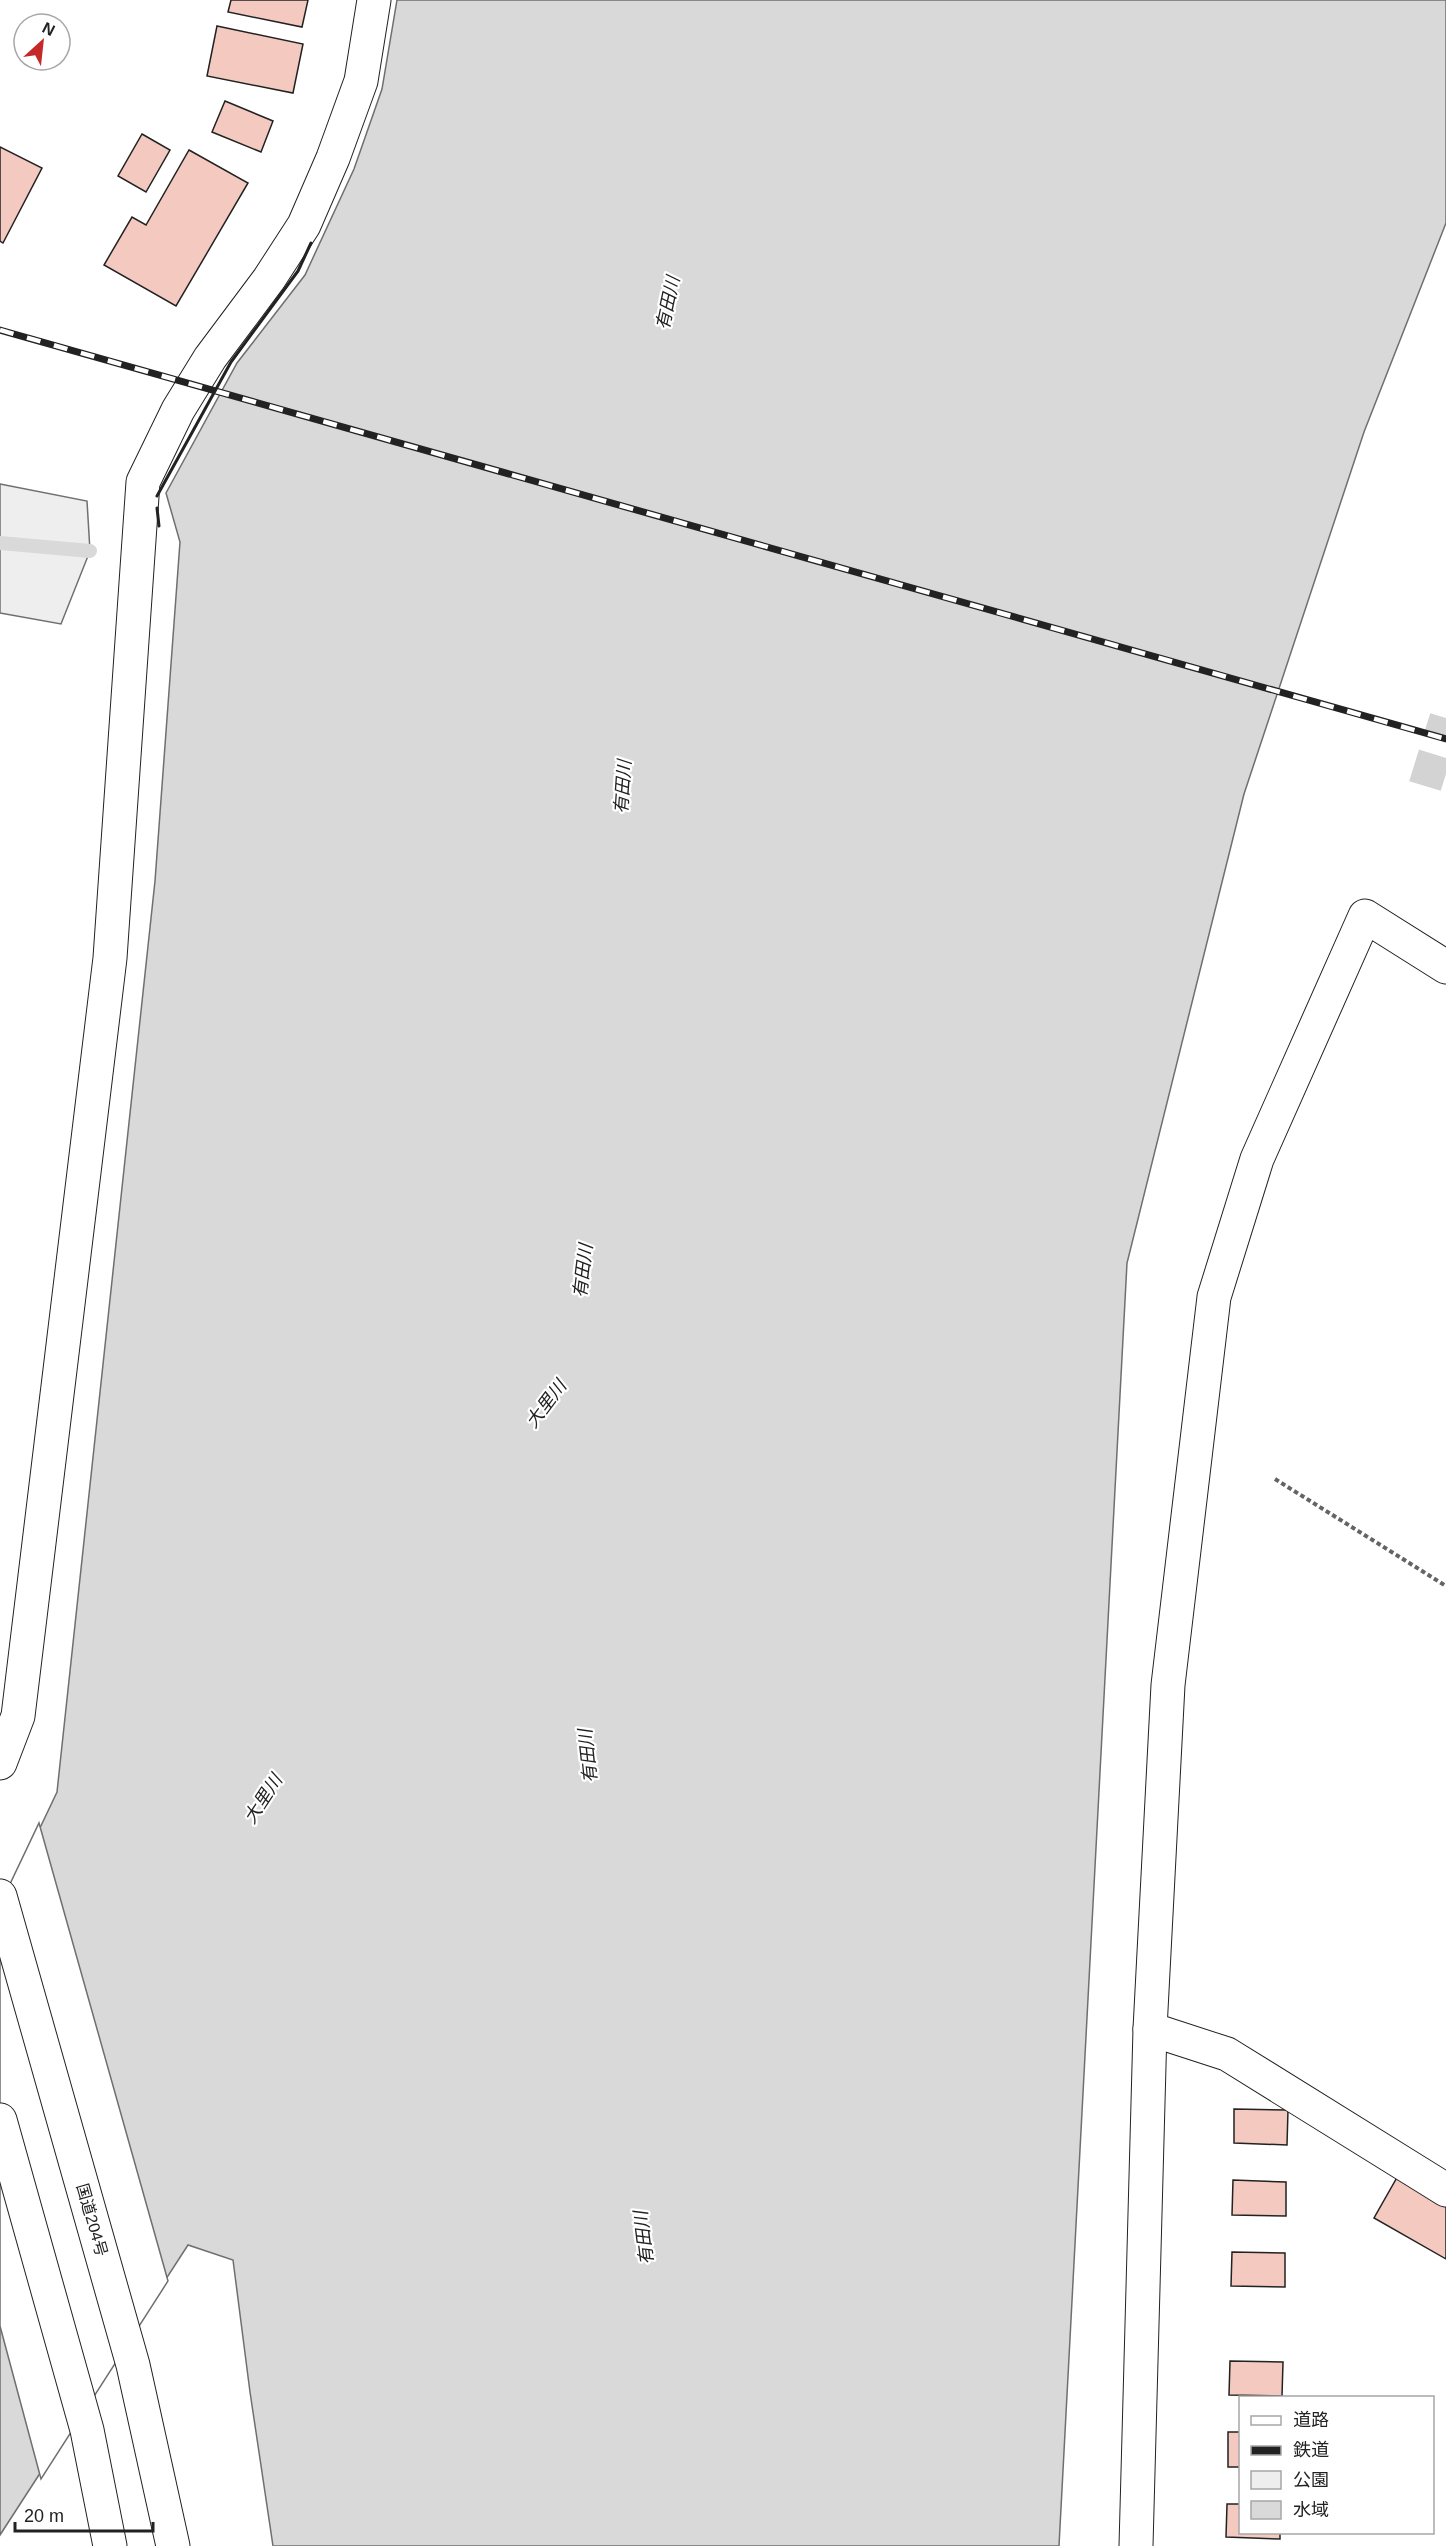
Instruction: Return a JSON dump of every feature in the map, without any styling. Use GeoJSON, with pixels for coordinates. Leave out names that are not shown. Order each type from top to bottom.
{"type":"FeatureCollection","features":[{"type":"Feature","properties":{"kind":"main road"},"geometry":{"type":"LineString","coordinates":[[0,1762],[18,1716],[110,958],[143,482],[178,410],[210,358],[269,279],[304,225],[333,158],[361,81],[374,0]]}},
{"type":"Feature","properties":{"kind":"main road"},"geometry":{"type":"LineString","coordinates":[[1136,2546],[1150,2028],[1168,1685],[1214,1297],[1257,1159],[1365,916],[1446,967]]}},
{"type":"Feature","properties":{"kind":"main road","name":"国道204号"},"geometry":{"type":"LineString","coordinates":[[0,1896],[133,2365],[173,2546]]}},
{"type":"Feature","properties":{"kind":"main road"},"geometry":{"type":"LineString","coordinates":[[1150,2028],[1227,2054],[1446,2190]]}},
{"type":"Feature","properties":{"kind":"main road"},"geometry":{"type":"LineString","coordinates":[[0,2120],[87,2430],[110,2546]]}},
{"type":"Feature","properties":{"kind":"path"},"geometry":{"type":"LineString","coordinates":[[1275,1479],[1446,1586]]}},
{"type":"Feature","properties":{"kind":"green space"},"geometry":{"type":"Polygon","coordinates":[[[0,484],[87,501],[90,551],[61,624],[0,613],[0,484]]]}},
{"type":"Feature","properties":{"kind":"water"},"geometry":{"type":"Polygon","coordinates":[[[397,0],[1446,0],[1446,223],[1364,432],[1244,794],[1127,1263],[1059,2546],[273,2546],[233,2260],[188,2245],[0,2535],[0,1912],[57,1792],[155,881],[180,542],[166,493],[237,363],[305,275],[354,169],[382,89],[397,0]]]}},
{"type":"Feature","properties":{"kind":"pier"},"geometry":{"type":"Polygon","coordinates":[[[39,1823],[168,2281],[41,2479],[0,2326],[0,1905],[39,1823]]]}},
{"type":"Feature","properties":{"kind":"building"},"geometry":{"type":"Polygon","coordinates":[[[231,0],[308,0],[302,27],[228,12],[231,0]]]}},
{"type":"Feature","properties":{"kind":"building"},"geometry":{"type":"Polygon","coordinates":[[[217,26],[303,44],[293,93],[207,76],[217,26]]]}},
{"type":"Feature","properties":{"kind":"building"},"geometry":{"type":"Polygon","coordinates":[[[225,101],[273,121],[261,152],[212,132],[225,101]]]}},
{"type":"Feature","properties":{"kind":"building"},"geometry":{"type":"Polygon","coordinates":[[[142,134],[170,150],[146,192],[118,176],[142,134]]]}},
{"type":"Feature","properties":{"kind":"building"},"geometry":{"type":"Polygon","coordinates":[[[0,147],[42,168],[3,243],[0,241],[0,147]]]}},
{"type":"Feature","properties":{"kind":"building"},"geometry":{"type":"Polygon","coordinates":[[[189,150],[248,183],[176,306],[104,265],[132,217],[146,225],[189,150]]]}},
{"type":"Feature","properties":{"kind":"building"},"geometry":{"type":"Polygon","coordinates":[[[1234,2109],[1288,2110],[1287,2145],[1234,2143],[1234,2109]]]}},
{"type":"Feature","properties":{"kind":"building"},"geometry":{"type":"Polygon","coordinates":[[[1399,2174],[1446,2200],[1446,2259],[1374,2218],[1399,2174]]]}},
{"type":"Feature","properties":{"kind":"building"},"geometry":{"type":"Polygon","coordinates":[[[1233,2180],[1286,2182],[1286,2216],[1232,2215],[1233,2180]]]}},
{"type":"Feature","properties":{"kind":"building"},"geometry":{"type":"Polygon","coordinates":[[[1232,2252],[1285,2253],[1285,2287],[1231,2286],[1232,2252]]]}},
{"type":"Feature","properties":{"kind":"building"},"geometry":{"type":"Polygon","coordinates":[[[1230,2361],[1283,2362],[1282,2396],[1229,2395],[1230,2361]]]}},
{"type":"Feature","properties":{"kind":"building"},"geometry":{"type":"Polygon","coordinates":[[[1228,2432],[1239,2432],[1239,2467],[1228,2467],[1228,2432]]]}},
{"type":"Feature","properties":{"kind":"building"},"geometry":{"type":"Polygon","coordinates":[[[1227,2504],[1239,2504],[1239,2534],[1280,2534],[1280,2539],[1226,2537],[1227,2504]]]}},
{"type":"Feature","properties":{"kind":"waterway"},"geometry":{"type":"LineString","coordinates":[[0,543],[90,551]]}},
{"type":"Feature","properties":{"kind":"tunnel"},"geometry":{"type":"LineString","coordinates":[[1425,786],[1446,718]]}},
{"type":"Feature","properties":{"kind":"railway"},"geometry":{"type":"LineString","coordinates":[[0,330],[1446,739]]}},
{"type":"Feature","properties":{"kind":"wall"},"geometry":{"type":"LineString","coordinates":[[157,496],[231,362],[298,271],[311,243]]}},
{"type":"Feature","properties":{"kind":"wall"},"geometry":{"type":"LineString","coordinates":[[157,508],[159,526]]}},
{"type":"Feature","properties":{"kind":"water label","name":"有田川"},"geometry":{"type":"Point","coordinates":[668,303]}},
{"type":"Feature","properties":{"kind":"water label","name":"有田川"},"geometry":{"type":"Point","coordinates":[623,787]}},
{"type":"Feature","properties":{"kind":"water label","name":"有田川"},"geometry":{"type":"Point","coordinates":[583,1271]}},
{"type":"Feature","properties":{"kind":"water label","name":"大里川"},"geometry":{"type":"Point","coordinates":[546,1404]}},
{"type":"Feature","properties":{"kind":"water label","name":"有田川"},"geometry":{"type":"Point","coordinates":[588,1756]}},
{"type":"Feature","properties":{"kind":"water label","name":"大里川"},"geometry":{"type":"Point","coordinates":[263,1799]}},
{"type":"Feature","properties":{"kind":"water label","name":"有田川"},"geometry":{"type":"Point","coordinates":[644,2238]}}]}
